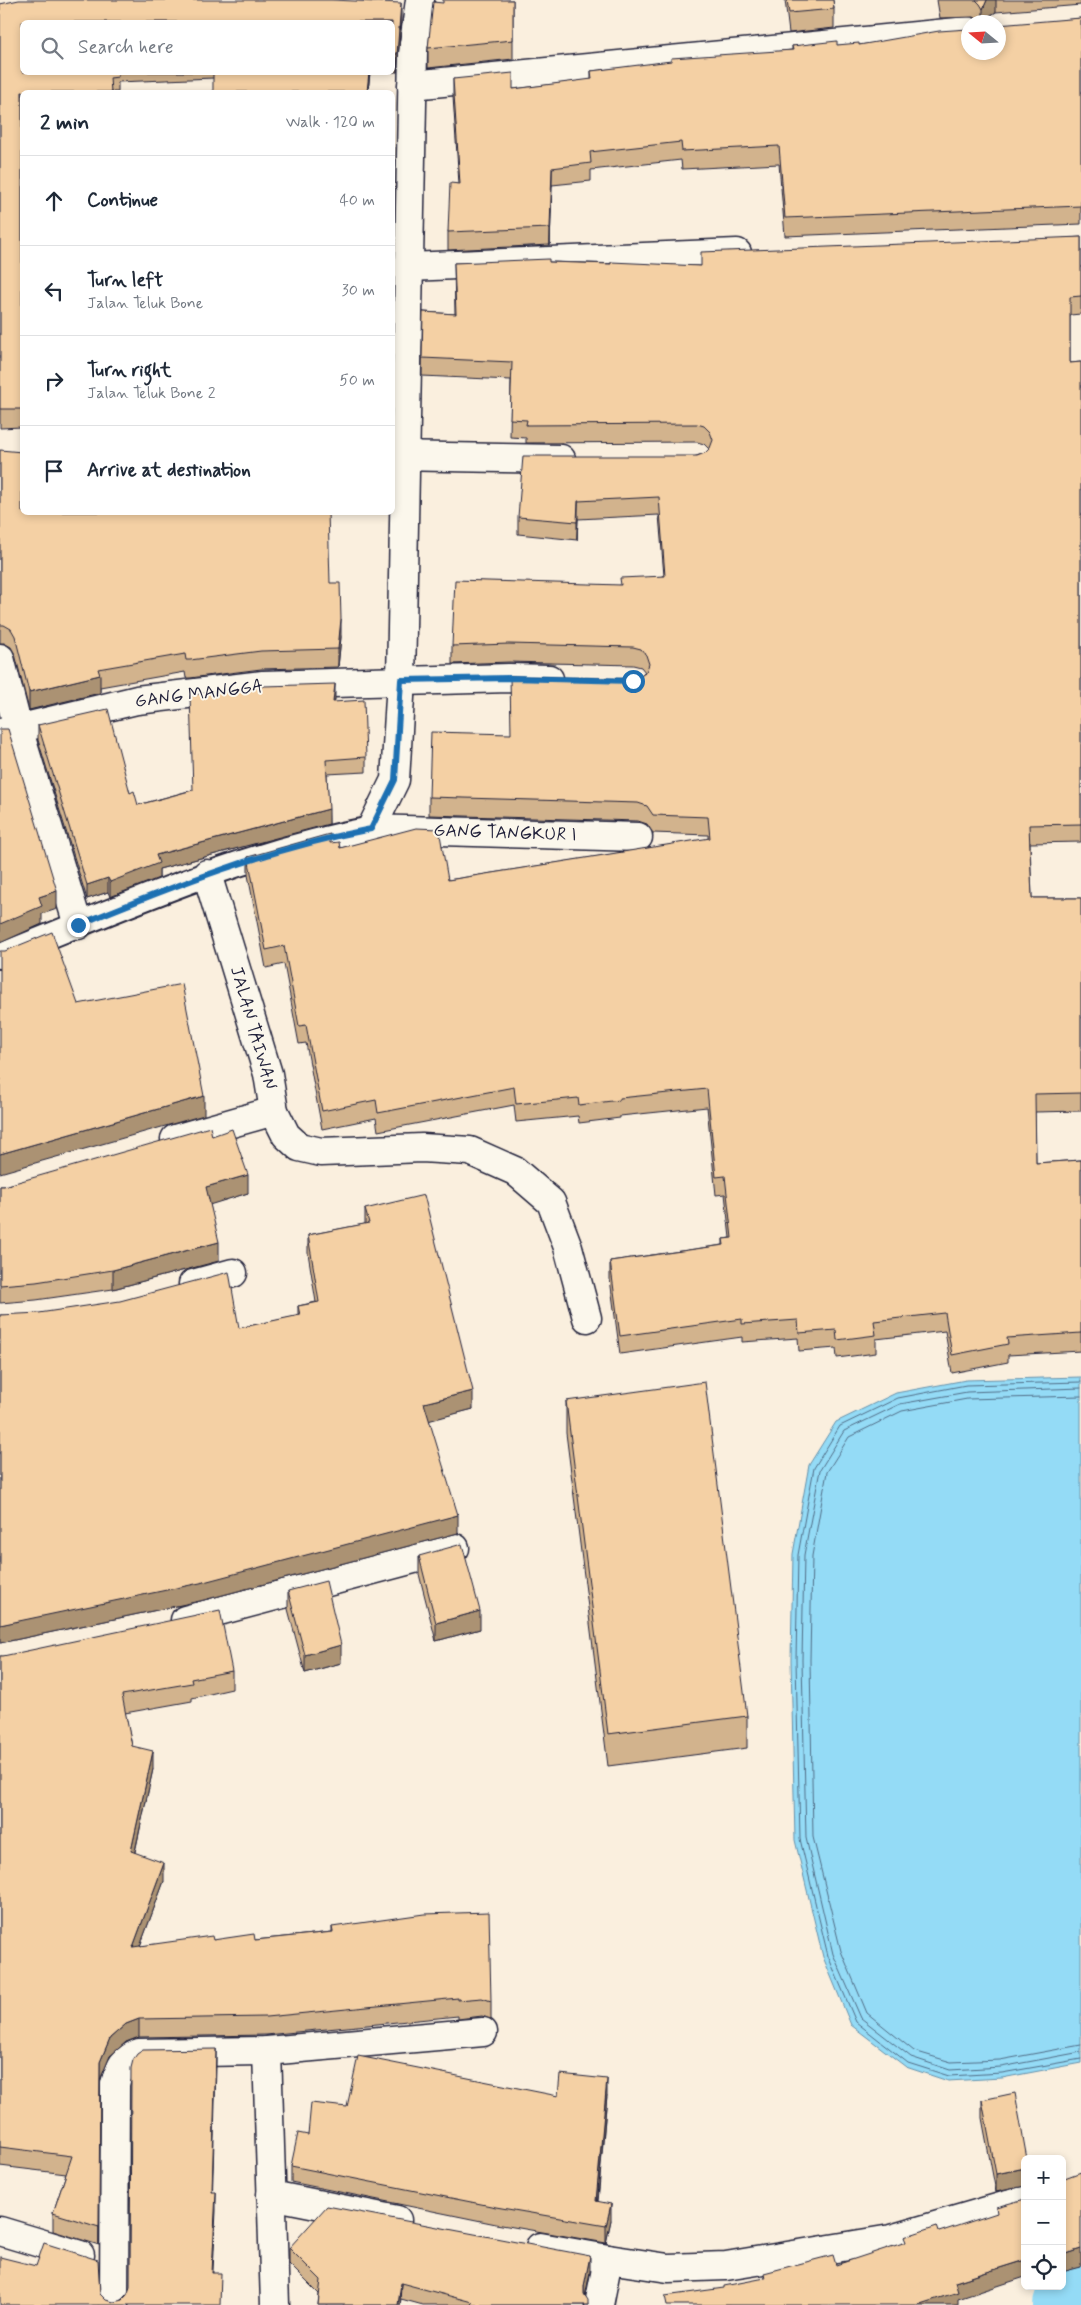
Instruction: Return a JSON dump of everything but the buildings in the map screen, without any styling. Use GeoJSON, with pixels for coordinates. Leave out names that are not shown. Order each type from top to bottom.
{"type":"FeatureCollection","features":[{"type":"Feature","properties":{"kind":"street"},"geometry":{"type":"LineString","coordinates":[[371,829],[395,780],[401,680],[399,456],[409,267],[413,51],[420,0]]}},
{"type":"Feature","properties":{"kind":"street"},"geometry":{"type":"LineString","coordinates":[[412,85],[961,32]]}},
{"type":"Feature","properties":{"kind":"street"},"geometry":{"type":"LineString","coordinates":[[409,267],[764,252]]}},
{"type":"Feature","properties":{"kind":"street"},"geometry":{"type":"LineString","coordinates":[[399,456],[588,459]]}},
{"type":"Feature","properties":{"kind":"street"},"geometry":{"type":"LineString","coordinates":[[0,658],[9,730],[78,925]]}},
{"type":"Feature","properties":{"kind":"street","name":"GANG MANGGA"},"geometry":{"type":"LineString","coordinates":[[9,730],[137,700],[263,685],[509,678],[576,680]]}},
{"type":"Feature","properties":{"kind":"street","name":"GANG TANGKUR I"},"geometry":{"type":"LineString","coordinates":[[371,829],[638,838]]}},
{"type":"Feature","properties":{"kind":"street","name":"JALAN TAIWAN"},"geometry":{"type":"LineString","coordinates":[[149,1147],[274,1111],[268,1074],[207,874]]}},
{"type":"Feature","properties":{"kind":"street"},"geometry":{"type":"LineString","coordinates":[[274,1111],[286,1135],[299,1147],[320,1152],[422,1148],[470,1151],[515,1171],[551,1202],[568,1248],[587,1318]]}},
{"type":"Feature","properties":{"kind":"street"},"geometry":{"type":"LineString","coordinates":[[170,1290],[233,1273]]}},
{"type":"Feature","properties":{"kind":"street"},"geometry":{"type":"LineString","coordinates":[[166,1624],[204,1616],[456,1548]]}},
{"type":"Feature","properties":{"kind":"street"},"geometry":{"type":"LineString","coordinates":[[114,2305],[115,2084],[119,2069],[127,2058],[140,2053],[267,2051],[483,2032]]}},
{"type":"Feature","properties":{"kind":"street"},"geometry":{"type":"LineString","coordinates":[[267,2051],[274,2305]]}},
{"type":"Feature","properties":{"kind":"street"},"geometry":{"type":"LineString","coordinates":[[271,2194],[425,2225]]}},
{"type":"Feature","properties":{"kind":"street"},"geometry":{"type":"LineString","coordinates":[[512,2242],[668,2268],[726,2266],[891,2239],[1021,2201]]}},
{"type":"Feature","properties":{"kind":"street"},"geometry":{"type":"LineString","coordinates":[[0,2231],[113,2266]]}},
{"type":"Feature","properties":{"kind":"street"},"geometry":{"type":"LineString","coordinates":[[599,2305],[608,2259]]}},
{"type":"Feature","properties":{"kind":"lane"},"geometry":{"type":"LineString","coordinates":[[0,956],[207,874],[333,836],[371,829]]}},
{"type":"Feature","properties":{"kind":"water"},"geometry":{"type":"Polygon","coordinates":[[[1081,1377],[1081,2063],[1002,2078],[948,2081],[906,2067],[851,2025],[823,1957],[795,1840],[791,1660],[793,1554],[809,1465],[836,1422],[896,1393],[966,1380],[1081,1377]]]}},
{"type":"Feature","properties":{"kind":"waterway"},"geometry":{"type":"LineString","coordinates":[[1069,2305],[1081,2300]]}},
{"type":"Feature","properties":{"kind":"route"},"geometry":{"type":"LineString","coordinates":[[78,925],[207,874],[333,836],[371,829],[395,780],[401,680],[509,678],[633,681]]}}]}
